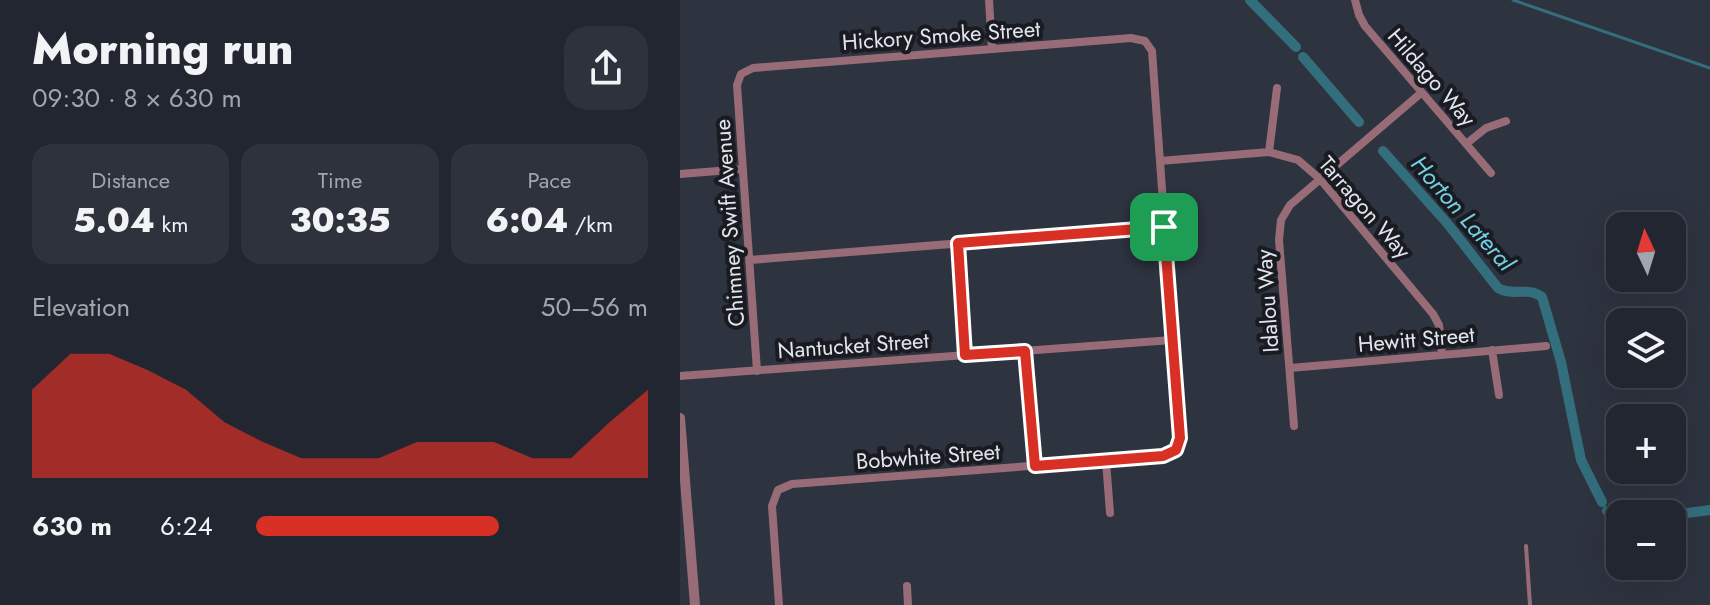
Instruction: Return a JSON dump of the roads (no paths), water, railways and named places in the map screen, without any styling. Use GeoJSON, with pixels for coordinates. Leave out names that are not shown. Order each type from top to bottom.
{"type":"FeatureCollection","features":[{"type":"Feature","properties":{"kind":"street"},"geometry":{"type":"LineString","coordinates":[[989,0],[992,49]]}},
{"type":"Feature","properties":{"kind":"street","name":"Hildago Way"},"geometry":{"type":"LineString","coordinates":[[1355,0],[1365,26],[1491,173]]}},
{"type":"Feature","properties":{"kind":"street","name":"Hickory Smoke Street"},"geometry":{"type":"LineString","coordinates":[[741,74],[753,68],[1131,38],[1145,41],[1152,51],[1160,161]]}},
{"type":"Feature","properties":{"kind":"street","name":"Chimney Swift Avenue"},"geometry":{"type":"LineString","coordinates":[[741,74],[737,85],[757,371]]}},
{"type":"Feature","properties":{"kind":"street"},"geometry":{"type":"LineString","coordinates":[[1269,152],[1277,88]]}},
{"type":"Feature","properties":{"kind":"street","name":"Idalou Way"},"geometry":{"type":"LineString","coordinates":[[1294,426],[1279,240],[1281,220],[1290,205],[1421,93]]}},
{"type":"Feature","properties":{"kind":"street"},"geometry":{"type":"LineString","coordinates":[[1466,144],[1486,128],[1506,121]]}},
{"type":"Feature","properties":{"kind":"street","name":"Tarragon Way"},"geometry":{"type":"LineString","coordinates":[[1160,161],[1269,152],[1298,160],[1320,179],[1433,314],[1439,325],[1442,355]]}},
{"type":"Feature","properties":{"kind":"street"},"geometry":{"type":"LineString","coordinates":[[1160,161],[1172,340]]}},
{"type":"Feature","properties":{"kind":"street"},"geometry":{"type":"LineString","coordinates":[[680,174],[743,169]]}},
{"type":"Feature","properties":{"kind":"street"},"geometry":{"type":"LineString","coordinates":[[750,260],[1164,227]]}},
{"type":"Feature","properties":{"kind":"street"},"geometry":{"type":"LineString","coordinates":[[958,243],[965,355]]}},
{"type":"Feature","properties":{"kind":"street","name":"Nantucket Street"},"geometry":{"type":"LineString","coordinates":[[680,376],[1172,340]]}},
{"type":"Feature","properties":{"kind":"street","name":"Bobwhite Street"},"geometry":{"type":"LineString","coordinates":[[779,605],[772,506],[778,490],[792,484],[1163,456],[1176,450],[1180,438],[1172,340]]}},
{"type":"Feature","properties":{"kind":"street","name":"Hewitt Street"},"geometry":{"type":"LineString","coordinates":[[1290,368],[1546,346]]}},
{"type":"Feature","properties":{"kind":"street"},"geometry":{"type":"LineString","coordinates":[[1492,350],[1499,395]]}},
{"type":"Feature","properties":{"kind":"street"},"geometry":{"type":"LineString","coordinates":[[1025,351],[1035,466]]}},
{"type":"Feature","properties":{"kind":"street"},"geometry":{"type":"LineString","coordinates":[[680,418],[695,605]]}},
{"type":"Feature","properties":{"kind":"street"},"geometry":{"type":"LineString","coordinates":[[1106,461],[1110,513]]}},
{"type":"Feature","properties":{"kind":"street"},"geometry":{"type":"LineString","coordinates":[[907,586],[908,605]]}},
{"type":"Feature","properties":{"kind":"lane"},"geometry":{"type":"LineString","coordinates":[[1526,546],[1530,605]]}},
{"type":"Feature","properties":{"kind":"waterway","name":"Horton Lateral"},"geometry":{"type":"LineString","coordinates":[[1250,0],[1296,47]]}},
{"type":"Feature","properties":{"kind":"waterway"},"geometry":{"type":"LineString","coordinates":[[1513,0],[1710,68]]}},
{"type":"Feature","properties":{"kind":"waterway","name":"Horton Lateral"},"geometry":{"type":"LineString","coordinates":[[1303,57],[1359,122]]}},
{"type":"Feature","properties":{"kind":"waterway","name":"Horton Lateral"},"geometry":{"type":"LineString","coordinates":[[1383,151],[1447,223],[1498,288],[1509,292],[1531,292],[1542,297],[1561,362],[1581,460],[1602,502]]}},
{"type":"Feature","properties":{"kind":"waterway","name":"Horton Lateral"},"geometry":{"type":"LineString","coordinates":[[1686,513],[1710,510]]}}]}
